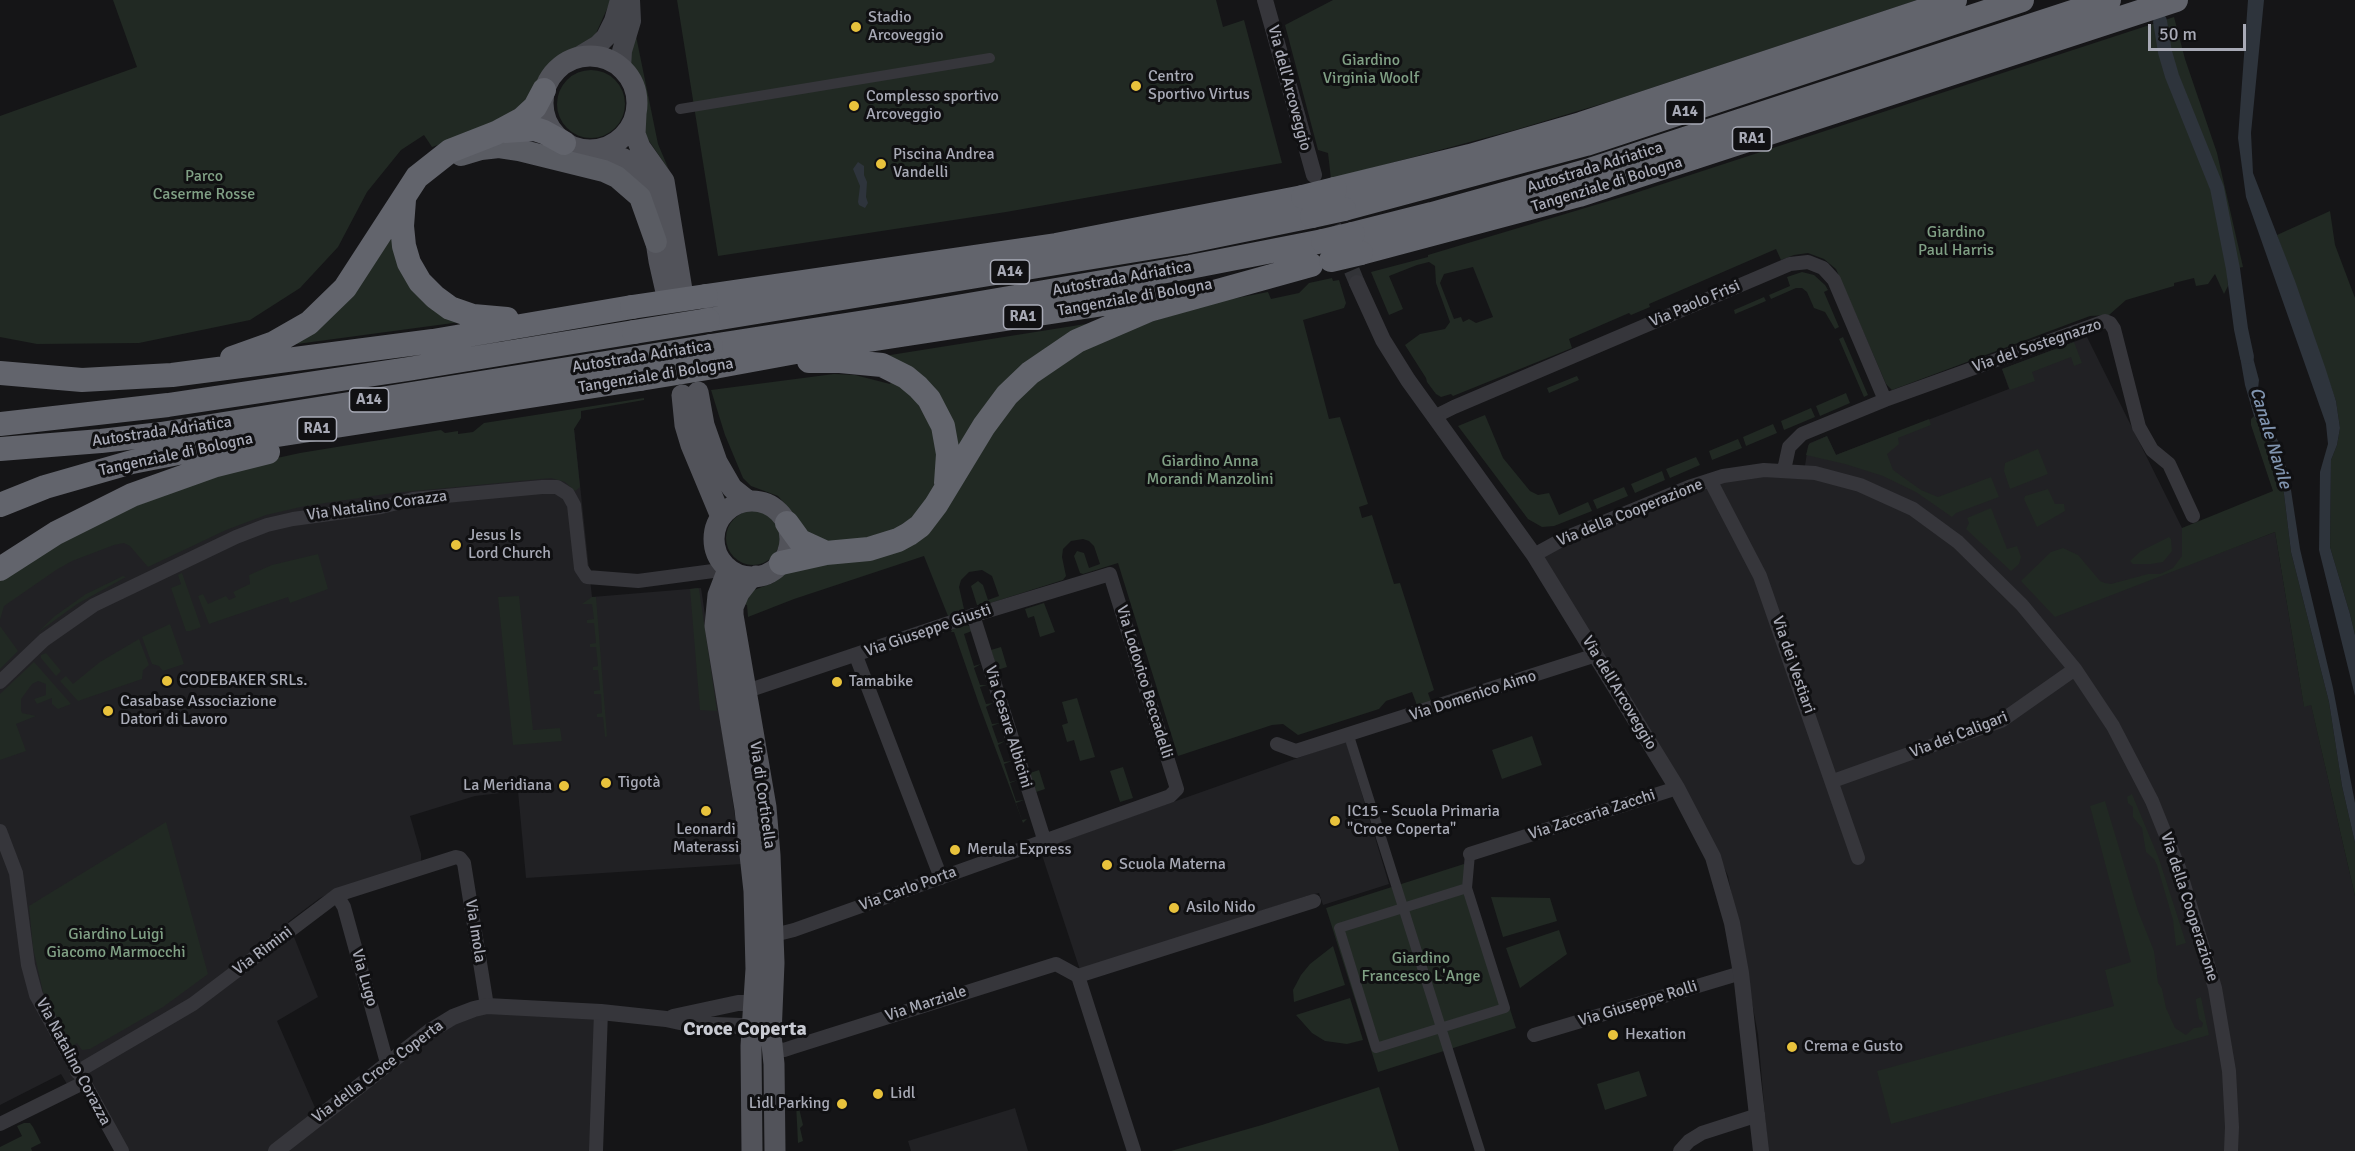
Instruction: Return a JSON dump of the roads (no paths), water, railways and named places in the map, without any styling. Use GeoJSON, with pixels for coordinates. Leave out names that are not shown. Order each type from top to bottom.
{"type":"FeatureCollection","features":[{"type":"Feature","properties":{"kind":"highway"},"geometry":{"type":"LineString","coordinates":[[1340,199],[1470,156],[1581,124],[1955,0]]}},
{"type":"Feature","properties":{"kind":"highway","name":"Autostrada Adriatica"},"geometry":{"type":"LineString","coordinates":[[0,424],[168,405],[408,369],[1174,244],[1307,207],[1586,144],[2022,0]]}},
{"type":"Feature","properties":{"kind":"highway","name":"Autostrada Adriatica"},"geometry":{"type":"LineString","coordinates":[[1357,243],[1432,214],[1601,167],[2109,0]]}},
{"type":"Feature","properties":{"kind":"highway","name":"Tangenziale di Bologna"},"geometry":{"type":"LineString","coordinates":[[1322,255],[1357,243],[1579,195],[2176,0]]}},
{"type":"Feature","properties":{"kind":"highway"},"geometry":{"type":"LineString","coordinates":[[114,380],[220,361],[246,354],[293,333],[322,312],[345,288],[411,187],[450,151],[496,133],[527,115],[535,107],[544,90]]}},
{"type":"Feature","properties":{"kind":"highway"},"geometry":{"type":"LineString","coordinates":[[496,133],[535,129],[564,143]]}},
{"type":"Feature","properties":{"kind":"highway"},"geometry":{"type":"LineString","coordinates":[[597,313],[489,319],[450,308],[420,282],[409,263],[402,226],[411,187],[450,159],[481,149],[499,147],[519,150],[604,171],[617,177],[640,197],[656,242]]}},
{"type":"Feature","properties":{"kind":"highway"},"geometry":{"type":"LineString","coordinates":[[0,373],[56,380],[114,380],[348,354],[632,307],[1307,207]]}},
{"type":"Feature","properties":{"kind":"highway"},"geometry":{"type":"LineString","coordinates":[[781,563],[826,553],[869,549],[898,540],[920,526],[933,510],[984,426],[1007,395],[1030,373],[1065,348],[1106,327],[1149,310],[1322,255]]}},
{"type":"Feature","properties":{"kind":"highway","name":"Autostrada Adriatica"},"geometry":{"type":"LineString","coordinates":[[0,449],[161,434],[718,359],[922,313],[1190,267],[1322,255]]}},
{"type":"Feature","properties":{"kind":"highway"},"geometry":{"type":"LineString","coordinates":[[718,359],[882,365],[906,377],[929,399],[943,426],[949,466],[942,494]]}},
{"type":"Feature","properties":{"kind":"highway"},"geometry":{"type":"LineString","coordinates":[[0,388],[47,394],[109,395],[408,369]]}},
{"type":"Feature","properties":{"kind":"highway","name":"Tangenziale di Bologna"},"geometry":{"type":"LineString","coordinates":[[0,505],[45,487],[132,462],[245,440],[508,400],[639,369]]}},
{"type":"Feature","properties":{"kind":"highway"},"geometry":{"type":"LineString","coordinates":[[0,569],[80,519],[132,495],[187,475],[243,457],[508,400]]}},
{"type":"Feature","properties":{"kind":"highway"},"geometry":{"type":"LineString","coordinates":[[0,457],[101,441]]}},
{"type":"Feature","properties":{"kind":"highway"},"geometry":{"type":"LineString","coordinates":[[788,523],[800,541],[826,553]]}},
{"type":"Feature","properties":{"kind":"main road"},"geometry":{"type":"LineString","coordinates":[[578,57],[601,57],[621,68],[633,84],[637,104],[635,134],[663,181],[674,291],[656,242],[647,184],[633,165],[624,159],[600,150],[575,148],[564,143],[548,125],[542,102],[544,90],[557,69],[598,45],[606,37],[614,21],[620,0]]}},
{"type":"Feature","properties":{"kind":"main road"},"geometry":{"type":"LineString","coordinates":[[621,68],[622,51],[631,21],[630,0]]}},
{"type":"Feature","properties":{"kind":"main road"},"geometry":{"type":"LineString","coordinates":[[600,150],[623,137],[631,127],[636,114]]}},
{"type":"Feature","properties":{"kind":"main road"},"geometry":{"type":"LineString","coordinates":[[721,517],[685,425],[690,393],[717,462],[732,488],[747,500]]}},
{"type":"Feature","properties":{"kind":"main road"},"geometry":{"type":"LineString","coordinates":[[756,576],[741,575],[728,569],[714,543],[721,517],[747,500],[761,501],[774,507],[788,523],[790,544],[781,563]]}},
{"type":"Feature","properties":{"kind":"main road","name":"Via di Corticella"},"geometry":{"type":"LineString","coordinates":[[775,1151],[772,1024],[774,935],[765,807],[735,628],[734,607],[744,586],[756,576],[770,572],[781,563]]}},
{"type":"Feature","properties":{"kind":"main road","name":"Via di Corticella"},"geometry":{"type":"LineString","coordinates":[[728,569],[718,595],[716,626],[750,846],[756,939],[751,1032],[752,1151]]}},
{"type":"Feature","properties":{"kind":"main road"},"geometry":{"type":"LineString","coordinates":[[754,1003],[768,1011],[772,1024]]}},
{"type":"Feature","properties":{"kind":"main road"},"geometry":{"type":"LineString","coordinates":[[751,1032],[773,1048]]}},
{"type":"Feature","properties":{"kind":"street","name":"Via dell'Arcoveggio"},"geometry":{"type":"LineString","coordinates":[[1265,0],[1314,175]]}},
{"type":"Feature","properties":{"kind":"street"},"geometry":{"type":"LineString","coordinates":[[680,109],[990,58]]}},
{"type":"Feature","properties":{"kind":"street","name":"Via Paolo Frisi"},"geometry":{"type":"LineString","coordinates":[[1434,417],[1790,264],[1808,262],[1823,268],[1834,280],[1885,400]]}},
{"type":"Feature","properties":{"kind":"street","name":"Via dell'Arcoveggio"},"geometry":{"type":"LineString","coordinates":[[1357,283],[1383,340],[1434,417],[1534,555],[1697,824],[1719,876],[1741,973],[1761,1151]]}},
{"type":"Feature","properties":{"kind":"street","name":"Via del Sostegnazzo"},"geometry":{"type":"LineString","coordinates":[[1784,470],[1789,447],[1802,434],[1885,400],[2094,323],[2108,321],[2114,329],[2139,427],[2152,450],[2169,464],[2193,516]]}},
{"type":"Feature","properties":{"kind":"street","name":"Via della Cooperazione"},"geometry":{"type":"LineString","coordinates":[[1534,555],[1565,538],[1710,480],[1743,473],[1784,470],[1815,473],[1860,485],[1898,501],[1927,518],[1958,542],[1994,575],[2041,626],[2075,669],[2113,726],[2162,824],[2185,886],[2212,980],[2223,1029],[2231,1090],[2231,1151]]}},
{"type":"Feature","properties":{"kind":"street","name":"Via dei Vestiari"},"geometry":{"type":"LineString","coordinates":[[1710,480],[1761,576],[1858,858]]}},
{"type":"Feature","properties":{"kind":"street","name":"Via Natalino Corazza"},"geometry":{"type":"LineString","coordinates":[[0,682],[52,633],[108,597],[244,534],[293,519],[381,507],[424,498],[542,487],[557,488],[568,494],[574,505],[581,568],[587,577],[638,581],[728,569]]}},
{"type":"Feature","properties":{"kind":"street","name":"Via Giuseppe Giusti"},"geometry":{"type":"LineString","coordinates":[[747,691],[973,615],[1110,574]]}},
{"type":"Feature","properties":{"kind":"street","name":"Via Lodovico Beccadelli"},"geometry":{"type":"LineString","coordinates":[[1110,574],[1171,765],[1176,792]]}},
{"type":"Feature","properties":{"kind":"street","name":"Via Cesare Albicini"},"geometry":{"type":"LineString","coordinates":[[973,615],[1044,839]]}},
{"type":"Feature","properties":{"kind":"street","name":"Via Domenico Aimo"},"geometry":{"type":"LineString","coordinates":[[1277,744],[1296,751],[1596,655]]}},
{"type":"Feature","properties":{"kind":"street"},"geometry":{"type":"LineString","coordinates":[[856,656],[941,878]]}},
{"type":"Feature","properties":{"kind":"street","name":"Via dei Caligari"},"geometry":{"type":"LineString","coordinates":[[1833,781],[2001,721],[2075,669]]}},
{"type":"Feature","properties":{"kind":"street"},"geometry":{"type":"LineString","coordinates":[[1349,735],[1480,1151]]}},
{"type":"Feature","properties":{"kind":"street","name":"Via Zaccaria Zacchi"},"geometry":{"type":"LineString","coordinates":[[1467,888],[1470,854],[1677,788]]}},
{"type":"Feature","properties":{"kind":"street","name":"Via Carlo Porta"},"geometry":{"type":"LineString","coordinates":[[774,935],[941,878],[1176,792]]}},
{"type":"Feature","properties":{"kind":"street","name":"Via Natalino Corazza"},"geometry":{"type":"LineString","coordinates":[[0,831],[16,873],[27,965],[39,1003],[122,1151]]}},
{"type":"Feature","properties":{"kind":"street","name":"Via Rimini"},"geometry":{"type":"LineString","coordinates":[[0,1124],[80,1077],[193,1004],[337,895],[452,858],[460,858]]}},
{"type":"Feature","properties":{"kind":"street","name":"Via Imola"},"geometry":{"type":"LineString","coordinates":[[460,858],[464,863],[487,1006]]}},
{"type":"Feature","properties":{"kind":"street"},"geometry":{"type":"LineString","coordinates":[[1467,888],[1505,1008],[1376,1048],[1339,928],[1403,907],[1467,888]]}},
{"type":"Feature","properties":{"kind":"street","name":"Via Lugo"},"geometry":{"type":"LineString","coordinates":[[337,895],[344,907],[387,1063]]}},
{"type":"Feature","properties":{"kind":"street"},"geometry":{"type":"LineString","coordinates":[[1134,1151],[1078,976],[1314,901]]}},
{"type":"Feature","properties":{"kind":"street","name":"Via Marziale"},"geometry":{"type":"LineString","coordinates":[[773,1048],[784,1050],[1056,964],[1078,976]]}},
{"type":"Feature","properties":{"kind":"street","name":"Via Giuseppe Rolli"},"geometry":{"type":"LineString","coordinates":[[1534,1035],[1741,973]]}},
{"type":"Feature","properties":{"kind":"street","name":"Via della Croce Coperta"},"geometry":{"type":"LineString","coordinates":[[666,1019],[738,1003],[754,1003]]}},
{"type":"Feature","properties":{"kind":"street","name":"Via della Croce Coperta"},"geometry":{"type":"LineString","coordinates":[[276,1151],[387,1063],[445,1021],[487,1006],[602,1012],[666,1019],[689,1024],[741,1026],[751,1032]]}},
{"type":"Feature","properties":{"kind":"street"},"geometry":{"type":"LineString","coordinates":[[596,1151],[602,1012]]}},
{"type":"Feature","properties":{"kind":"street"},"geometry":{"type":"LineString","coordinates":[[1680,1151],[1689,1141],[1702,1133],[1758,1116]]}},
{"type":"Feature","properties":{"kind":"water"},"geometry":{"type":"Polygon","coordinates":[[[2248,0],[2264,0],[2251,133],[2253,173],[2295,281],[2336,401],[2340,428],[2331,460],[2330,547],[2355,635],[2355,696],[2319,550],[2320,472],[2328,444],[2326,424],[2246,197],[2238,138],[2248,0]]]}},
{"type":"Feature","properties":{"kind":"water"},"geometry":{"type":"Polygon","coordinates":[[[858,162],[864,166],[867,182],[868,203],[865,208],[858,202],[860,186],[853,169],[858,162]]]}},
{"type":"Feature","properties":{"kind":"water"},"geometry":{"type":"Polygon","coordinates":[[[2237,339],[2248,339],[2259,380],[2258,389],[2264,414],[2278,441],[2289,477],[2300,549],[2333,688],[2355,803],[2355,843],[2342,786],[2329,702],[2291,552],[2283,486],[2269,443],[2254,416],[2245,385],[2237,339]]]}},
{"type":"Feature","properties":{"kind":"waterway","name":"Canale Navile"},"geometry":{"type":"LineString","coordinates":[[2160,21],[2172,76],[2217,188],[2247,357]]}},
{"type":"Feature","properties":{"kind":"tunnel"},"geometry":{"type":"LineString","coordinates":[[1324,204],[1357,283]]}},
{"type":"Feature","properties":{"kind":"place","name":"Stadio Arcoveggio"},"geometry":{"type":"Point","coordinates":[856,27]}},
{"type":"Feature","properties":{"kind":"place","name":"Centro Sportivo Virtus"},"geometry":{"type":"Point","coordinates":[1136,86]}},
{"type":"Feature","properties":{"kind":"place","name":"Complesso sportivo Arcoveggio"},"geometry":{"type":"Point","coordinates":[854,106]}},
{"type":"Feature","properties":{"kind":"place","name":"Piscina Andrea Vandelli"},"geometry":{"type":"Point","coordinates":[881,164]}},
{"type":"Feature","properties":{"kind":"place","name":"Jesus Is Lord Church"},"geometry":{"type":"Point","coordinates":[456,545]}},
{"type":"Feature","properties":{"kind":"place","name":"CODEBAKER SRLs."},"geometry":{"type":"Point","coordinates":[167,681]}},
{"type":"Feature","properties":{"kind":"place","name":"Tamabike"},"geometry":{"type":"Point","coordinates":[837,682]}},
{"type":"Feature","properties":{"kind":"place","name":"Casabase Associazione Datori di Lavoro"},"geometry":{"type":"Point","coordinates":[108,711]}},
{"type":"Feature","properties":{"kind":"place","name":"Tigotà"},"geometry":{"type":"Point","coordinates":[606,783]}},
{"type":"Feature","properties":{"kind":"place","name":"La Meridiana"},"geometry":{"type":"Point","coordinates":[564,786]}},
{"type":"Feature","properties":{"kind":"place","name":"Leonardi Materassi"},"geometry":{"type":"Point","coordinates":[706,811]}},
{"type":"Feature","properties":{"kind":"place","name":"IC15 - Scuola Primaria \"Croce Coperta\""},"geometry":{"type":"Point","coordinates":[1335,821]}},
{"type":"Feature","properties":{"kind":"place","name":"Merula Express"},"geometry":{"type":"Point","coordinates":[955,850]}},
{"type":"Feature","properties":{"kind":"place","name":"Scuola Materna"},"geometry":{"type":"Point","coordinates":[1107,865]}},
{"type":"Feature","properties":{"kind":"place","name":"Asilo Nido"},"geometry":{"type":"Point","coordinates":[1174,908]}},
{"type":"Feature","properties":{"kind":"place","name":"Hexation"},"geometry":{"type":"Point","coordinates":[1613,1035]}},
{"type":"Feature","properties":{"kind":"place","name":"Crema e Gusto"},"geometry":{"type":"Point","coordinates":[1792,1047]}},
{"type":"Feature","properties":{"kind":"place","name":"Lidl"},"geometry":{"type":"Point","coordinates":[878,1094]}},
{"type":"Feature","properties":{"kind":"place","name":"Lidl Parking"},"geometry":{"type":"Point","coordinates":[842,1104]}},
{"type":"Feature","properties":{"kind":"district","name":"Croce Coperta"},"geometry":{"type":"Point","coordinates":[745,1030]}},
{"type":"Feature","properties":{"kind":"park label","name":"Giardino Virginia Woolf"},"geometry":{"type":"Point","coordinates":[1371,70]}},
{"type":"Feature","properties":{"kind":"park label","name":"Parco Caserme Rosse"},"geometry":{"type":"Point","coordinates":[204,186]}},
{"type":"Feature","properties":{"kind":"park label","name":"Giardino Paul Harris"},"geometry":{"type":"Point","coordinates":[1956,242]}},
{"type":"Feature","properties":{"kind":"park label","name":"Giardino Anna Morandi Manzolini"},"geometry":{"type":"Point","coordinates":[1210,471]}},
{"type":"Feature","properties":{"kind":"park label","name":"Giardino Luigi Giacomo Marmocchi"},"geometry":{"type":"Point","coordinates":[116,944]}},
{"type":"Feature","properties":{"kind":"park label","name":"Giardino Francesco L'Ange"},"geometry":{"type":"Point","coordinates":[1421,968]}}]}
